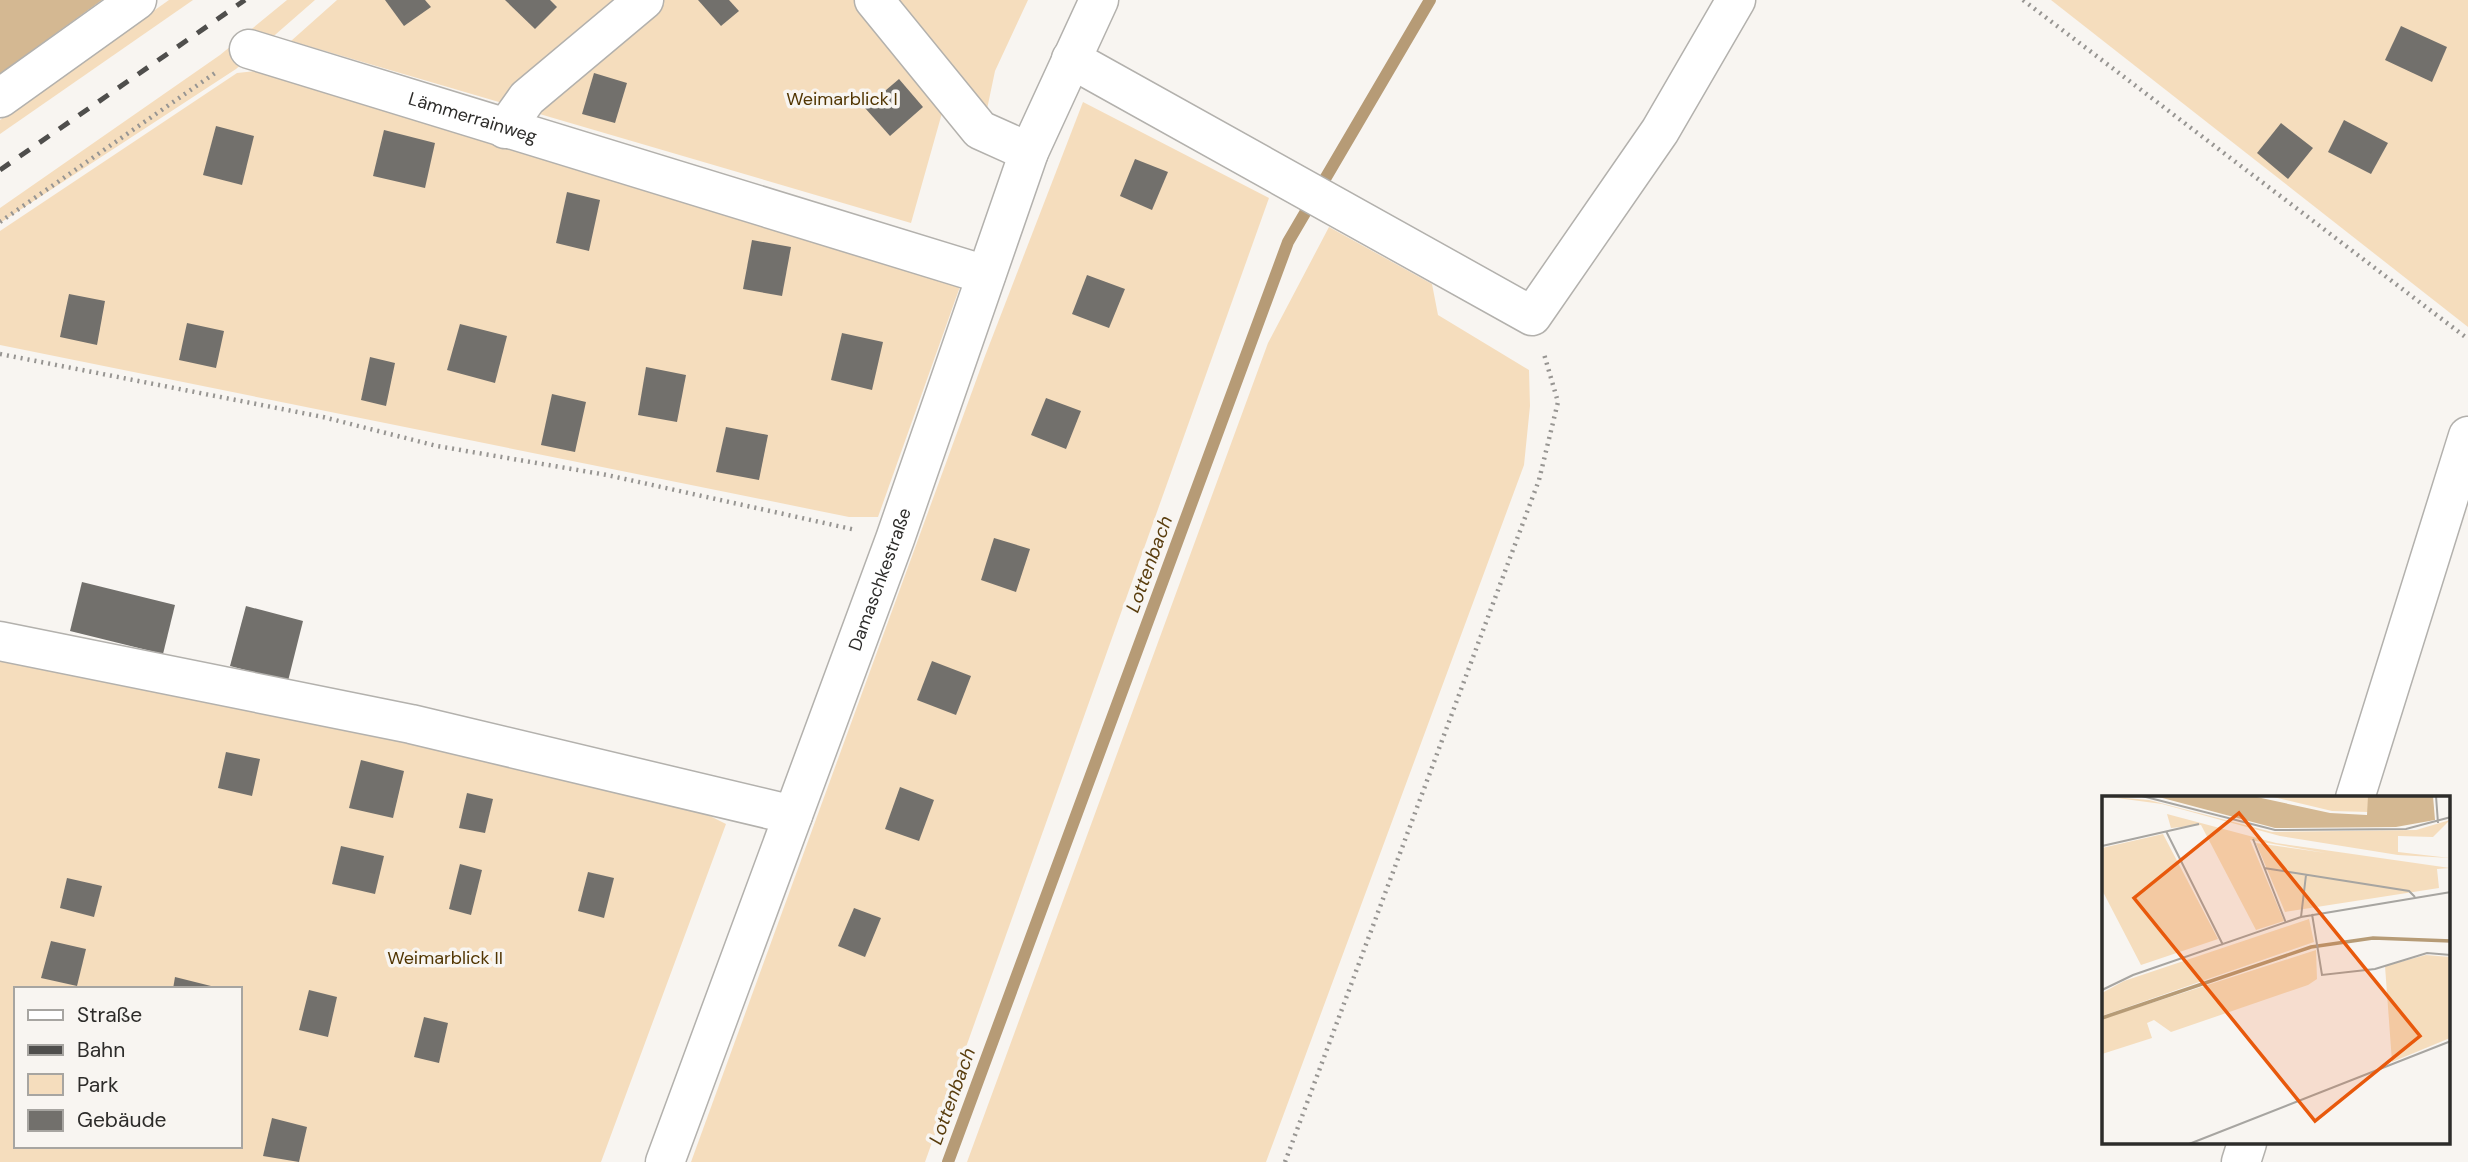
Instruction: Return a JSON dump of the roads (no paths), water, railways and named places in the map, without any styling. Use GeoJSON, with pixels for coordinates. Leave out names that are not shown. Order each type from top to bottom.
{"type":"FeatureCollection","features":[{"type":"Feature","properties":{"kind":"street"},"geometry":{"type":"LineString","coordinates":[[0,98],[137,0]]}},
{"type":"Feature","properties":{"kind":"street"},"geometry":{"type":"LineString","coordinates":[[505,129],[527,98],[644,0]]}},
{"type":"Feature","properties":{"kind":"street"},"geometry":{"type":"LineString","coordinates":[[874,0],[980,130],[1029,152]]}},
{"type":"Feature","properties":{"kind":"street","name":"Damaschkestraße"},"geometry":{"type":"LineString","coordinates":[[665,1162],[895,539],[1029,152],[1098,0]]}},
{"type":"Feature","properties":{"kind":"street"},"geometry":{"type":"LineString","coordinates":[[1071,59],[1532,316],[1660,131],[1736,0]]}},
{"type":"Feature","properties":{"kind":"street","name":"Lämmerrainweg"},"geometry":{"type":"LineString","coordinates":[[249,50],[986,275]]}},
{"type":"Feature","properties":{"kind":"street"},"geometry":{"type":"LineString","coordinates":[[2356,796],[2468,436]]}},
{"type":"Feature","properties":{"kind":"street"},"geometry":{"type":"LineString","coordinates":[[0,641],[411,724],[793,816]]}},
{"type":"Feature","properties":{"kind":"street"},"geometry":{"type":"LineString","coordinates":[[2241,1162],[2247,1144]]}},
{"type":"Feature","properties":{"kind":"waterway","name":"Lottenbach"},"geometry":{"type":"LineString","coordinates":[[948,1162],[1288,242],[1430,0]]}},
{"type":"Feature","properties":{"kind":"railway"},"geometry":{"type":"LineString","coordinates":[[0,170],[245,0]]}},
{"type":"Feature","properties":{"kind":"park label","name":"Weimarblick I"},"geometry":{"type":"Point","coordinates":[842,99]}},
{"type":"Feature","properties":{"kind":"park label","name":"Weimarblick II"},"geometry":{"type":"Point","coordinates":[445,958]}}]}
